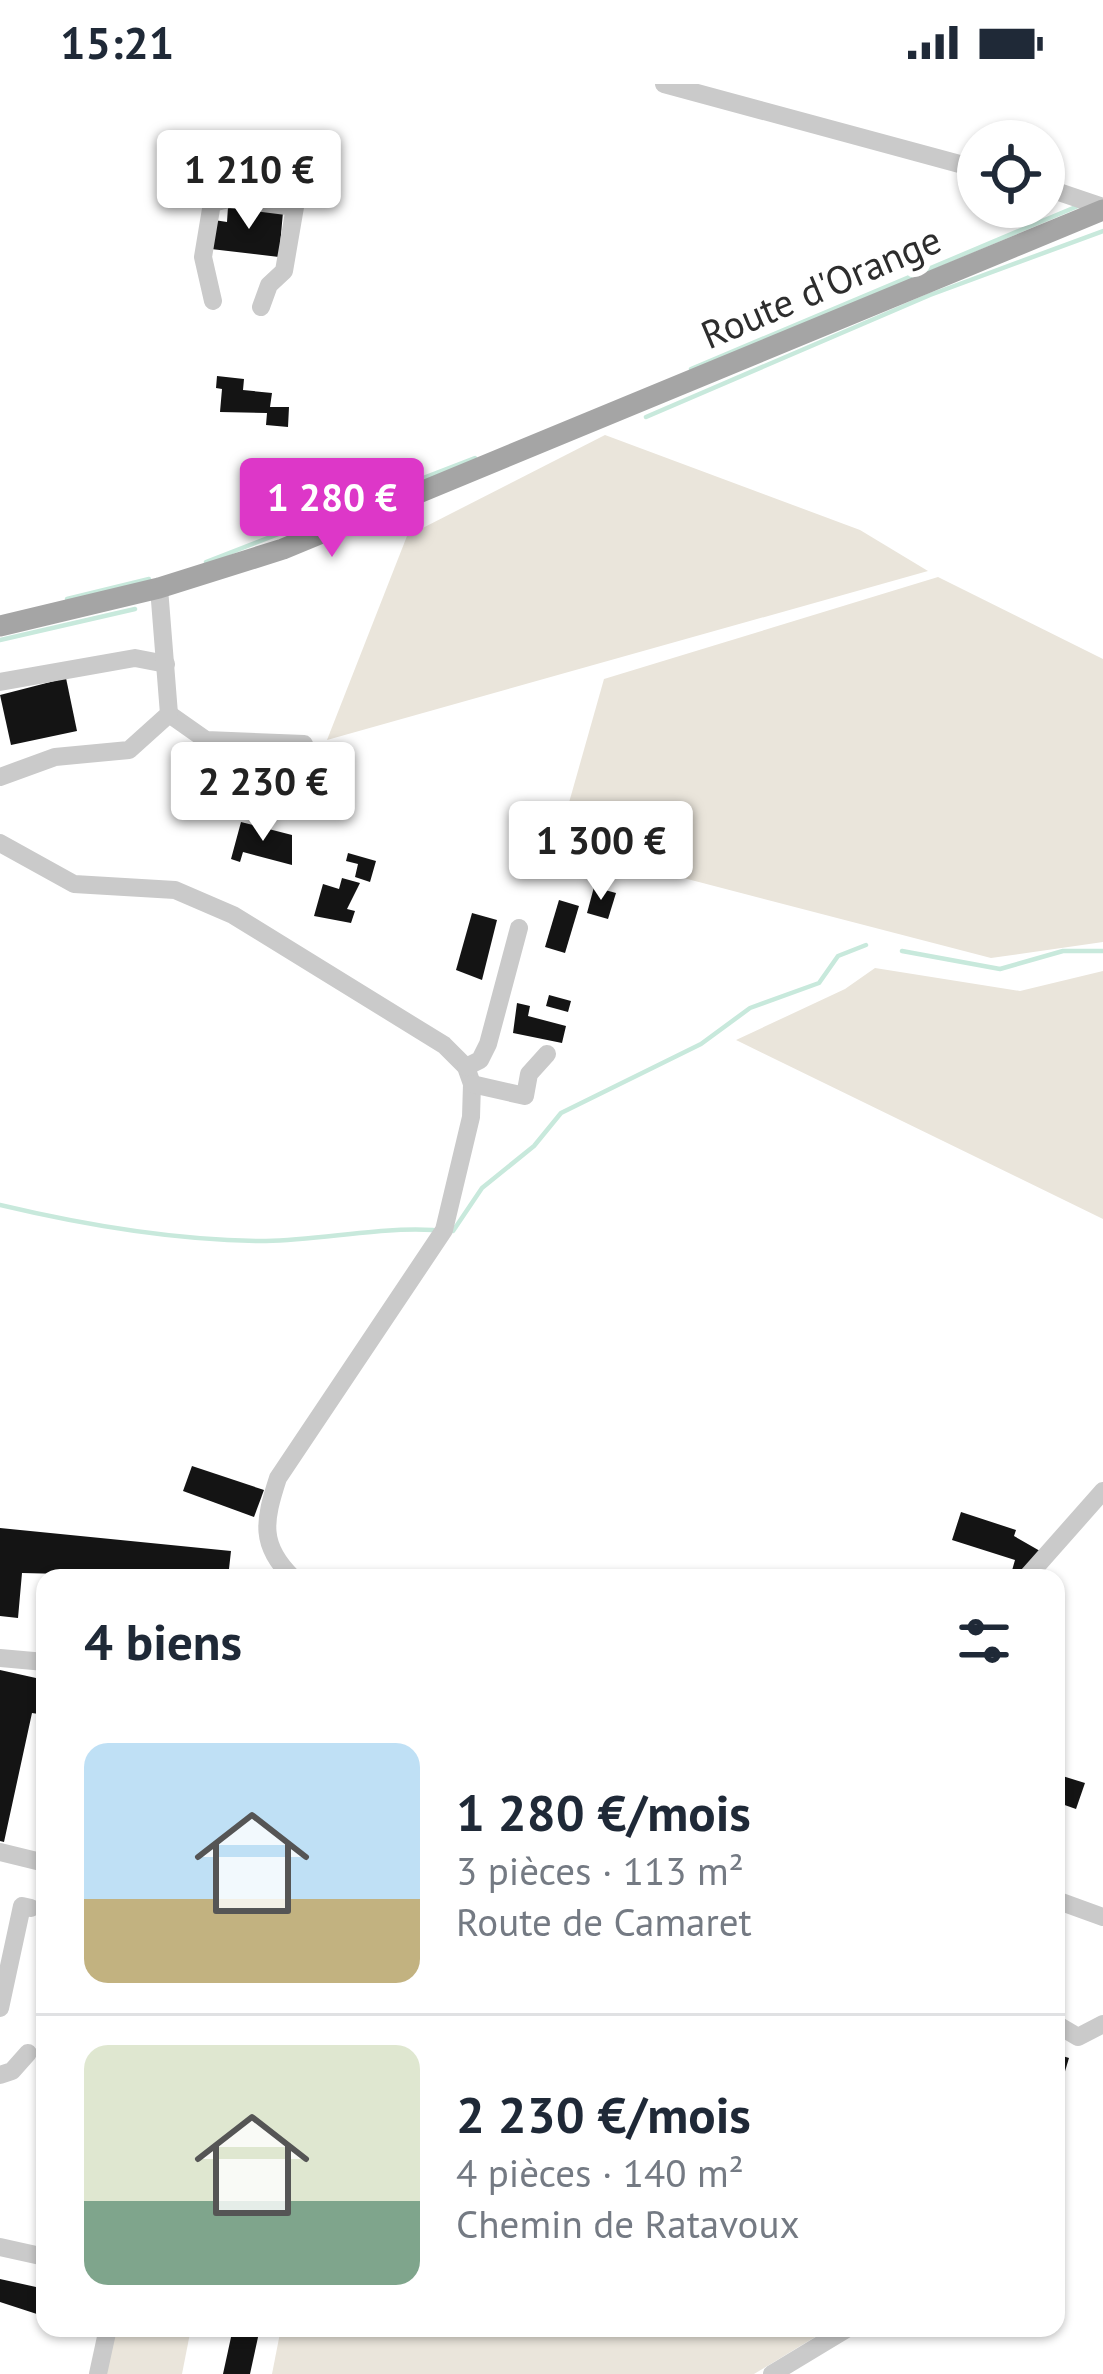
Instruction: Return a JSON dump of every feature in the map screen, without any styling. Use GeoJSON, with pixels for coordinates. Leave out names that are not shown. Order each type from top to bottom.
{"type":"FeatureCollection","features":[{"type":"Feature","properties":{"kind":"main road","name":"Route d'Orange"},"geometry":{"type":"LineString","coordinates":[[0,626],[159,589],[283,549],[1103,208]]}},
{"type":"Feature","properties":{"kind":"street"},"geometry":{"type":"LineString","coordinates":[[664,84],[957,163]]}},
{"type":"Feature","properties":{"kind":"street"},"geometry":{"type":"LineString","coordinates":[[1065,194],[1103,208]]}},
{"type":"Feature","properties":{"kind":"street"},"geometry":{"type":"LineString","coordinates":[[213,301],[203,256],[212,203],[230,199],[295,207],[284,271],[269,285],[262,307]]}},
{"type":"Feature","properties":{"kind":"street"},"geometry":{"type":"LineString","coordinates":[[159,589],[169,714]]}},
{"type":"Feature","properties":{"kind":"street"},"geometry":{"type":"LineString","coordinates":[[0,682],[135,658],[166,664]]}},
{"type":"Feature","properties":{"kind":"street"},"geometry":{"type":"LineString","coordinates":[[169,714],[206,740],[304,744]]}},
{"type":"Feature","properties":{"kind":"street"},"geometry":{"type":"LineString","coordinates":[[0,777],[55,757],[129,751],[169,714]]}},
{"type":"Feature","properties":{"kind":"street"},"geometry":{"type":"LineString","coordinates":[[0,843],[74,884],[175,890],[232,915],[444,1045],[469,1075],[525,1096],[529,1074],[547,1054]]}},
{"type":"Feature","properties":{"kind":"street"},"geometry":{"type":"LineString","coordinates":[[283,1569],[272,1558],[266,1526],[278,1478],[444,1230],[471,1117],[469,1075],[488,1044],[519,928]]}},
{"type":"Feature","properties":{"kind":"street"},"geometry":{"type":"LineString","coordinates":[[1034,1569],[1103,1491]]}},
{"type":"Feature","properties":{"kind":"street"},"geometry":{"type":"LineString","coordinates":[[266,1569],[272,1558]]}},
{"type":"Feature","properties":{"kind":"street"},"geometry":{"type":"LineString","coordinates":[[0,1658],[36,1661]]}},
{"type":"Feature","properties":{"kind":"street"},"geometry":{"type":"LineString","coordinates":[[0,1852],[36,1861]]}},
{"type":"Feature","properties":{"kind":"street"},"geometry":{"type":"LineString","coordinates":[[1065,1903],[1103,1917]]}},
{"type":"Feature","properties":{"kind":"street"},"geometry":{"type":"LineString","coordinates":[[0,2008],[22,1906],[32,1908]]}},
{"type":"Feature","properties":{"kind":"street"},"geometry":{"type":"LineString","coordinates":[[1065,2029],[1078,2037],[1103,2024]]}},
{"type":"Feature","properties":{"kind":"street"},"geometry":{"type":"LineString","coordinates":[[0,2075],[13,2071],[28,2053]]}},
{"type":"Feature","properties":{"kind":"street"},"geometry":{"type":"LineString","coordinates":[[0,2247],[36,2255]]}},
{"type":"Feature","properties":{"kind":"street"},"geometry":{"type":"LineString","coordinates":[[98,2374],[106,2337]]}},
{"type":"Feature","properties":{"kind":"street"},"geometry":{"type":"LineString","coordinates":[[772,2374],[833,2337]]}},
{"type":"Feature","properties":{"kind":"shaded area"},"geometry":{"type":"Polygon","coordinates":[[[605,435],[860,530],[928,571],[327,740],[407,536],[605,435]]]}},
{"type":"Feature","properties":{"kind":"shaded area"},"geometry":{"type":"Polygon","coordinates":[[[938,577],[1103,659],[1103,942],[991,958],[557,845],[604,679],[938,577]]]}},
{"type":"Feature","properties":{"kind":"shaded area"},"geometry":{"type":"Polygon","coordinates":[[[875,968],[1020,991],[1103,971],[1103,1219],[736,1040],[845,989],[875,968]]]}},
{"type":"Feature","properties":{"kind":"shaded area"},"geometry":{"type":"Polygon","coordinates":[[[114,2337],[189,2337],[182,2374],[106,2374],[114,2337]]]}},
{"type":"Feature","properties":{"kind":"shaded area"},"geometry":{"type":"Polygon","coordinates":[[[279,2337],[815,2337],[754,2374],[272,2374],[279,2337]]]}},
{"type":"Feature","properties":{"kind":"building"},"geometry":{"type":"Polygon","coordinates":[[[228,207],[283,212],[279,257],[211,249],[214,220],[227,222],[228,207]]]}},
{"type":"Feature","properties":{"kind":"building"},"geometry":{"type":"Polygon","coordinates":[[[217,376],[244,379],[243,390],[272,393],[270,407],[289,407],[288,427],[266,425],[267,413],[220,412],[222,389],[216,388],[217,376]]]}},
{"type":"Feature","properties":{"kind":"building"},"geometry":{"type":"Polygon","coordinates":[[[66,678],[77,731],[11,745],[0,695],[66,678]]]}},
{"type":"Feature","properties":{"kind":"building"},"geometry":{"type":"Polygon","coordinates":[[[241,822],[292,835],[292,865],[243,852],[240,862],[231,859],[241,822]]]}},
{"type":"Feature","properties":{"kind":"building"},"geometry":{"type":"Polygon","coordinates":[[[348,853],[376,861],[370,882],[355,877],[358,864],[346,861],[348,853]]]}},
{"type":"Feature","properties":{"kind":"building"},"geometry":{"type":"Polygon","coordinates":[[[342,878],[360,883],[347,909],[355,911],[351,923],[314,916],[323,884],[339,889],[342,878]]]}},
{"type":"Feature","properties":{"kind":"building"},"geometry":{"type":"Polygon","coordinates":[[[594,887],[616,893],[608,919],[587,913],[594,887]]]}},
{"type":"Feature","properties":{"kind":"building"},"geometry":{"type":"Polygon","coordinates":[[[559,900],[579,906],[565,953],[545,947],[559,900]]]}},
{"type":"Feature","properties":{"kind":"building"},"geometry":{"type":"Polygon","coordinates":[[[472,913],[497,920],[482,980],[456,970],[472,913]]]}},
{"type":"Feature","properties":{"kind":"building"},"geometry":{"type":"Polygon","coordinates":[[[549,995],[571,1001],[568,1012],[546,1006],[549,995]]]}},
{"type":"Feature","properties":{"kind":"building"},"geometry":{"type":"Polygon","coordinates":[[[517,1003],[530,1006],[528,1016],[566,1026],[562,1043],[513,1033],[517,1003]]]}},
{"type":"Feature","properties":{"kind":"building"},"geometry":{"type":"Polygon","coordinates":[[[192,1466],[264,1490],[254,1517],[183,1491],[192,1466]]]}},
{"type":"Feature","properties":{"kind":"building"},"geometry":{"type":"Polygon","coordinates":[[[961,1512],[1016,1530],[1014,1536],[1040,1551],[1023,1569],[1012,1569],[1015,1560],[952,1540],[961,1512]]]}},
{"type":"Feature","properties":{"kind":"building"},"geometry":{"type":"Polygon","coordinates":[[[0,1528],[231,1551],[229,1569],[36,1569],[36,1573],[22,1573],[18,1618],[0,1616],[0,1528]]]}},
{"type":"Feature","properties":{"kind":"building"},"geometry":{"type":"Polygon","coordinates":[[[0,1670],[36,1678],[36,1714],[32,1713],[4,1842],[0,1841],[0,1670]]]}},
{"type":"Feature","properties":{"kind":"building"},"geometry":{"type":"Polygon","coordinates":[[[1065,1777],[1085,1783],[1076,1809],[1065,1805],[1065,1777]]]}},
{"type":"Feature","properties":{"kind":"building"},"geometry":{"type":"Polygon","coordinates":[[[0,2279],[36,2287],[36,2314],[0,2302],[0,2279]]]}},
{"type":"Feature","properties":{"kind":"building"},"geometry":{"type":"Polygon","coordinates":[[[231,2337],[258,2337],[250,2374],[223,2374],[231,2337]]]}},
{"type":"Feature","properties":{"kind":"waterway"},"geometry":{"type":"LineString","coordinates":[[691,369],[1078,206]]}},
{"type":"Feature","properties":{"kind":"waterway"},"geometry":{"type":"LineString","coordinates":[[646,417],[930,295],[1103,231]]}},
{"type":"Feature","properties":{"kind":"waterway"},"geometry":{"type":"LineString","coordinates":[[206,562],[475,458]]}},
{"type":"Feature","properties":{"kind":"waterway"},"geometry":{"type":"LineString","coordinates":[[67,599],[149,579]]}},
{"type":"Feature","properties":{"kind":"waterway"},"geometry":{"type":"LineString","coordinates":[[0,640],[135,609]]}},
{"type":"Feature","properties":{"kind":"waterway"},"geometry":{"type":"LineString","coordinates":[[453,1231],[482,1188],[534,1146],[561,1113],[701,1044],[750,1008],[819,983],[838,956],[866,945]]}},
{"type":"Feature","properties":{"kind":"waterway"},"geometry":{"type":"LineString","coordinates":[[902,951],[1000,969],[1063,951],[1103,951]]}},
{"type":"Feature","properties":{"kind":"waterway"},"geometry":{"type":"LineString","coordinates":[[0,1205],[132,1230],[233,1240],[433,1230]]}}]}
